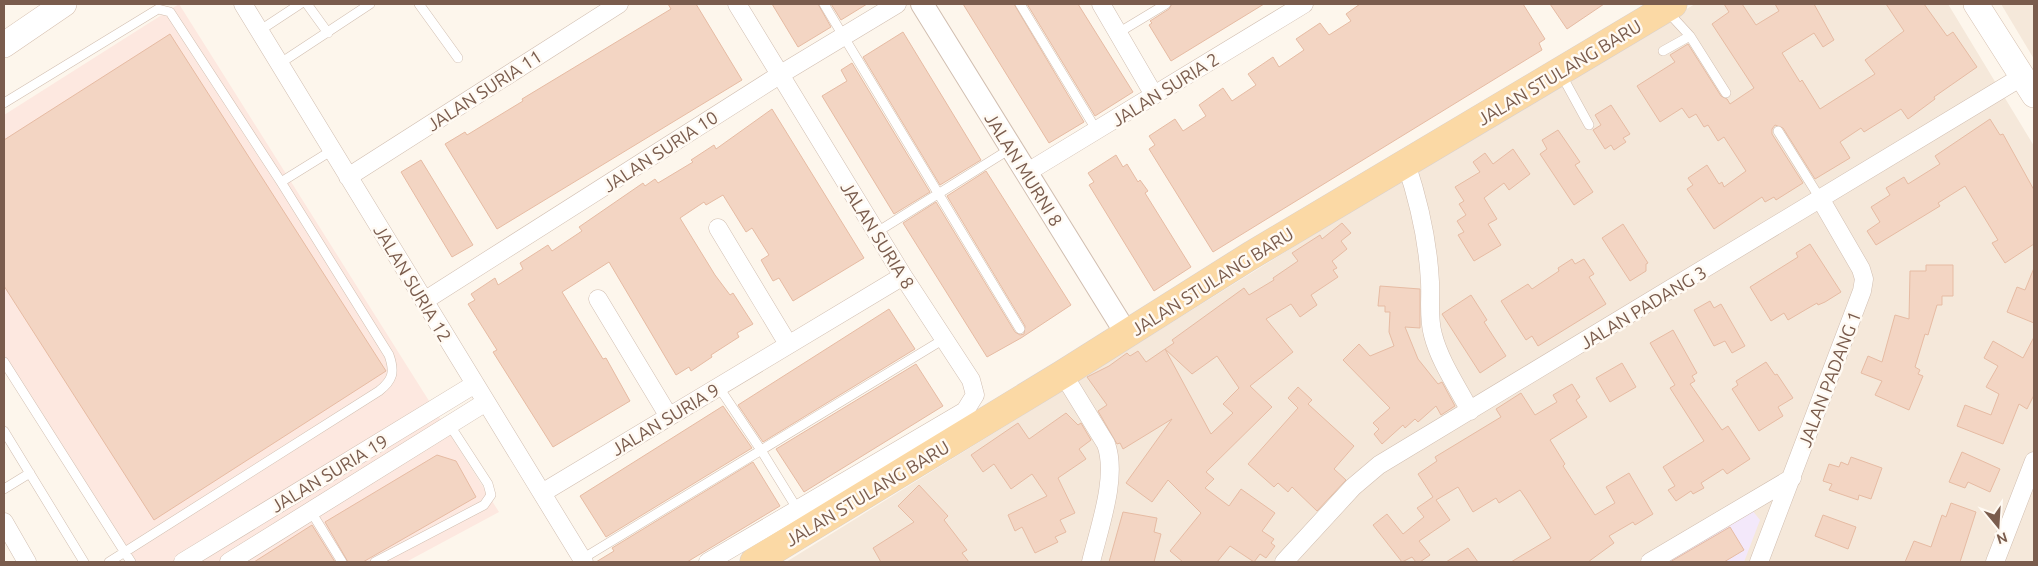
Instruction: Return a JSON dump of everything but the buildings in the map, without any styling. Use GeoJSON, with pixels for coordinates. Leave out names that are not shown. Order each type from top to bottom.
{"type":"FeatureCollection","features":[{"type":"Feature","properties":{"kind":"main road"},"geometry":{"type":"LineString","coordinates":[[4,45],[64,4]]}},
{"type":"Feature","properties":{"kind":"main road"},"geometry":{"type":"LineString","coordinates":[[1976,4],[2029,86]]}},
{"type":"Feature","properties":{"kind":"main road","name":"JALAN STULANG BARU"},"geometry":{"type":"LineString","coordinates":[[754,562],[1063,374],[1126,333],[1669,6]]}},
{"type":"Feature","properties":{"kind":"street","name":"JALAN SURIA 12"},"geometry":{"type":"LineString","coordinates":[[243,4],[331,151],[583,560]]}},
{"type":"Feature","properties":{"kind":"street","name":"JALAN SURIA 11"},"geometry":{"type":"LineString","coordinates":[[348,177],[619,4]]}},
{"type":"Feature","properties":{"kind":"street","name":"JALAN SURIA 8"},"geometry":{"type":"LineString","coordinates":[[737,4],[903,276],[971,380],[975,395],[965,411],[798,510]]}},
{"type":"Feature","properties":{"kind":"street","name":"JALAN SURIA 10"},"geometry":{"type":"LineString","coordinates":[[424,301],[781,74],[897,4]]}},
{"type":"Feature","properties":{"kind":"street","name":"JALAN MURNI 8"},"geometry":{"type":"LineString","coordinates":[[922,4],[1126,333]]}},
{"type":"Feature","properties":{"kind":"street"},"geometry":{"type":"LineString","coordinates":[[1101,4],[1154,95]]}},
{"type":"Feature","properties":{"kind":"street","name":"JALAN SURIA 2"},"geometry":{"type":"LineString","coordinates":[[1026,173],[1304,4]]}},
{"type":"Feature","properties":{"kind":"street","name":"JALAN PADANG 3"},"geometry":{"type":"LineString","coordinates":[[1284,562],[1353,487],[1379,465],[1821,200],[2029,86]]}},
{"type":"Feature","properties":{"kind":"street"},"geometry":{"type":"LineString","coordinates":[[1406,163],[1418,199],[1427,251],[1430,284],[1430,323],[1433,336],[1443,362],[1470,411]]}},
{"type":"Feature","properties":{"kind":"street","name":"JALAN PADANG 1"},"geometry":{"type":"LineString","coordinates":[[1759,562],[1862,291],[1864,279],[1856,257],[1821,200]]}},
{"type":"Feature","properties":{"kind":"street"},"geometry":{"type":"LineString","coordinates":[[718,228],[788,344]]}},
{"type":"Feature","properties":{"kind":"street","name":"JALAN SURIA 9"},"geometry":{"type":"LineString","coordinates":[[542,493],[903,276]]}},
{"type":"Feature","properties":{"kind":"street"},"geometry":{"type":"LineString","coordinates":[[598,299],[668,416]]}},
{"type":"Feature","properties":{"kind":"street"},"geometry":{"type":"LineString","coordinates":[[1063,374],[1106,444],[1110,456],[1108,484],[1091,562]]}},
{"type":"Feature","properties":{"kind":"street","name":"JALAN SURIA 19"},"geometry":{"type":"LineString","coordinates":[[183,562],[475,384]]}},
{"type":"Feature","properties":{"kind":"street"},"geometry":{"type":"LineString","coordinates":[[229,562],[486,402]]}},
{"type":"Feature","properties":{"kind":"street"},"geometry":{"type":"LineString","coordinates":[[1995,562],[2034,461]]}},
{"type":"Feature","properties":{"kind":"street"},"geometry":{"type":"LineString","coordinates":[[1650,562],[1792,478]]}},
{"type":"Feature","properties":{"kind":"street"},"geometry":{"type":"LineString","coordinates":[[708,562],[798,510]]}},
{"type":"Feature","properties":{"kind":"street"},"geometry":{"type":"LineString","coordinates":[[4,522],[28,562]]}},
{"type":"Feature","properties":{"kind":"lane"},"geometry":{"type":"LineString","coordinates":[[259,31],[300,4]]}},
{"type":"Feature","properties":{"kind":"lane"},"geometry":{"type":"LineString","coordinates":[[306,4],[328,33]]}},
{"type":"Feature","properties":{"kind":"lane"},"geometry":{"type":"LineString","coordinates":[[279,64],[370,4]]}},
{"type":"Feature","properties":{"kind":"lane"},"geometry":{"type":"LineString","coordinates":[[419,4],[458,58]]}},
{"type":"Feature","properties":{"kind":"lane"},"geometry":{"type":"LineString","coordinates":[[824,4],[845,36],[938,196],[1020,329]]}},
{"type":"Feature","properties":{"kind":"lane"},"geometry":{"type":"LineString","coordinates":[[1020,4],[1097,131]]}},
{"type":"Feature","properties":{"kind":"lane"},"geometry":{"type":"LineString","coordinates":[[1118,33],[1166,4]]}},
{"type":"Feature","properties":{"kind":"lane"},"geometry":{"type":"LineString","coordinates":[[1669,6],[1726,93]]}},
{"type":"Feature","properties":{"kind":"lane"},"geometry":{"type":"LineString","coordinates":[[4,103],[158,9],[170,12],[281,182],[389,356],[394,374],[390,383],[379,391],[109,562]]}},
{"type":"Feature","properties":{"kind":"lane"},"geometry":{"type":"LineString","coordinates":[[1664,51],[1690,36]]}},
{"type":"Feature","properties":{"kind":"lane"},"geometry":{"type":"LineString","coordinates":[[1559,72],[1589,125]]}},
{"type":"Feature","properties":{"kind":"lane"},"geometry":{"type":"LineString","coordinates":[[1778,131],[1821,200]]}},
{"type":"Feature","properties":{"kind":"lane"},"geometry":{"type":"LineString","coordinates":[[876,232],[938,196],[1011,148]]}},
{"type":"Feature","properties":{"kind":"lane"},"geometry":{"type":"LineString","coordinates":[[281,182],[331,151]]}},
{"type":"Feature","properties":{"kind":"lane"},"geometry":{"type":"LineString","coordinates":[[583,560],[944,339]]}},
{"type":"Feature","properties":{"kind":"lane"},"geometry":{"type":"LineString","coordinates":[[4,362],[131,562]]}},
{"type":"Feature","properties":{"kind":"lane"},"geometry":{"type":"LineString","coordinates":[[718,386],[762,450],[798,510]]}},
{"type":"Feature","properties":{"kind":"lane"},"geometry":{"type":"LineString","coordinates":[[375,562],[484,505],[491,495],[488,484],[449,424]]}},
{"type":"Feature","properties":{"kind":"lane"},"geometry":{"type":"LineString","coordinates":[[4,431],[84,562]]}},
{"type":"Feature","properties":{"kind":"lane"},"geometry":{"type":"LineString","coordinates":[[4,489],[30,473]]}},
{"type":"Feature","properties":{"kind":"lane"},"geometry":{"type":"LineString","coordinates":[[310,510],[342,562]]}},
{"type":"Feature","properties":{"kind":"shaded area"},"geometry":{"type":"Polygon","coordinates":[[[179,4],[499,512],[406,562],[136,562],[4,362],[4,115],[179,4]]]}},
{"type":"Feature","properties":{"kind":"shaded area"},"geometry":{"type":"Polygon","coordinates":[[[1695,4],[1948,4],[2034,146],[2034,562],[786,562],[1493,123],[1695,4]]]}},
{"type":"Feature","properties":{"kind":"shaded area"},"geometry":{"type":"Polygon","coordinates":[[[2001,4],[2034,4],[2034,59],[2001,4]]]}},
{"type":"Feature","properties":{"kind":"shaded area"},"geometry":{"type":"Polygon","coordinates":[[[1752,510],[1760,520],[1744,562],[1666,562],[1752,510]]]}}]}
